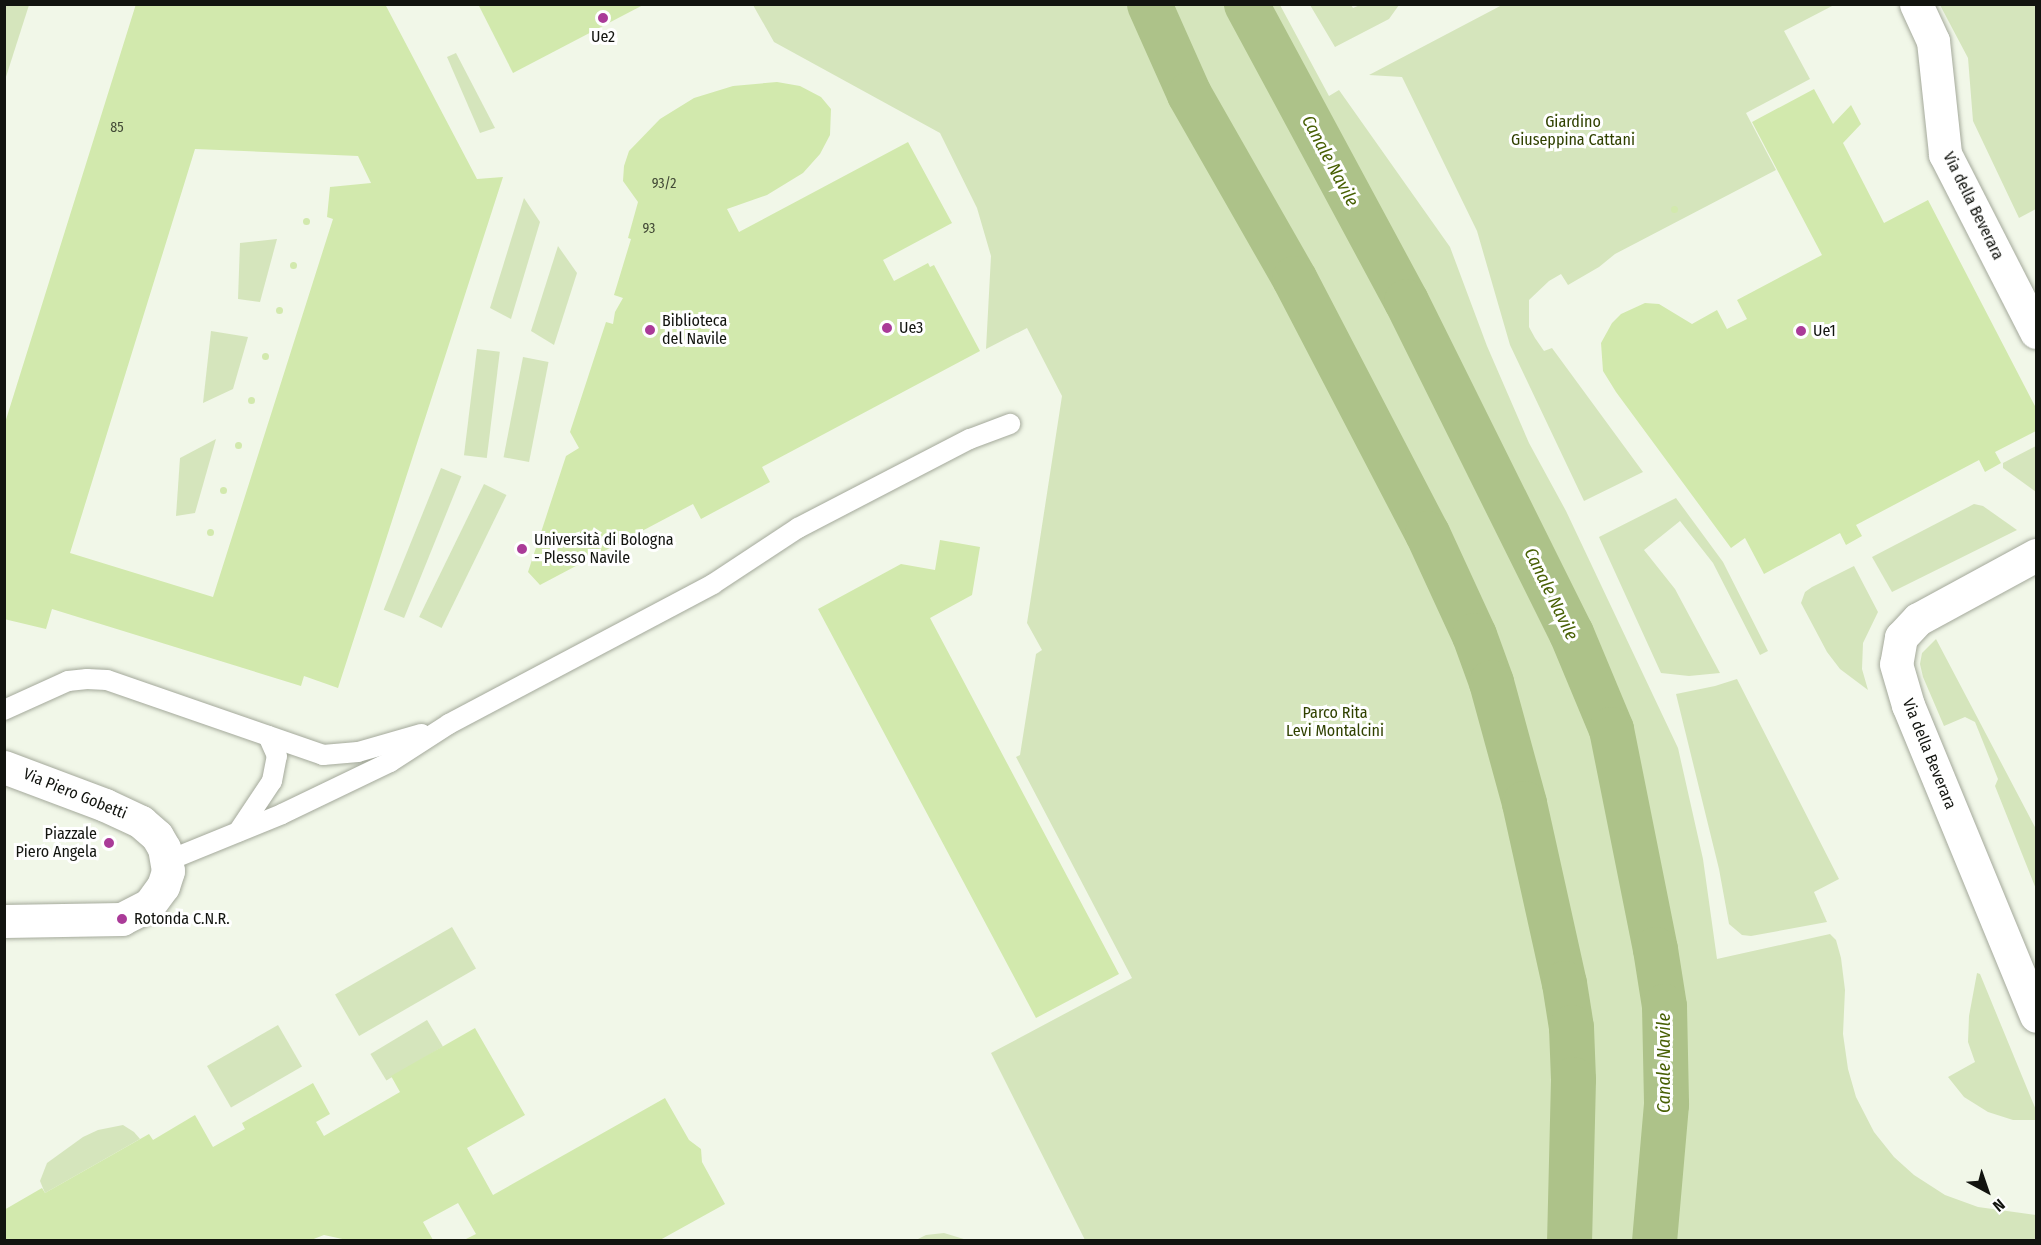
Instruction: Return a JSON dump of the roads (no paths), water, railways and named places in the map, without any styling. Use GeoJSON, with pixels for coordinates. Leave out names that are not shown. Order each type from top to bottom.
{"type":"FeatureCollection","features":[{"type":"Feature","properties":{"kind":"street","name":"Via della Beverara"},"geometry":{"type":"LineString","coordinates":[[1916,4],[1933,42],[1945,154],[2037,332]]}},
{"type":"Feature","properties":{"kind":"street","name":"Via della Beverara"},"geometry":{"type":"LineString","coordinates":[[2037,555],[1918,619],[1901,637],[1896,664],[1908,705],[2037,1016]]}},
{"type":"Feature","properties":{"kind":"street","name":"Via Piero Gobetti"},"geometry":{"type":"LineString","coordinates":[[8,766],[141,822],[157,836],[167,861]]}},
{"type":"Feature","properties":{"kind":"street"},"geometry":{"type":"LineString","coordinates":[[4,921],[112,920],[132,915],[149,905],[163,886],[168,871],[167,861]]}},
{"type":"Feature","properties":{"kind":"lane"},"geometry":{"type":"LineString","coordinates":[[167,861],[238,832],[390,762],[449,724],[713,584],[798,528],[970,439],[1010,424]]}},
{"type":"Feature","properties":{"kind":"lane"},"geometry":{"type":"LineString","coordinates":[[4,710],[68,681],[107,680],[316,753],[337,755],[385,746],[449,724]]}},
{"type":"Feature","properties":{"kind":"lane"},"geometry":{"type":"LineString","coordinates":[[238,832],[272,781],[277,756],[268,736]]}},
{"type":"Feature","properties":{"kind":"waterway","name":"Canale Navile"},"geometry":{"type":"LineString","coordinates":[[1149,4],[1189,94],[1294,278],[1427,533],[1474,635],[1491,682],[1524,803],[1564,983],[1571,1027],[1573,1079],[1569,1240]]}},
{"type":"Feature","properties":{"kind":"waterway","name":"Canale Navile"},"geometry":{"type":"LineString","coordinates":[[1246,4],[1406,301],[1571,633],[1611,729],[1655,949],[1664,1006],[1666,1104],[1654,1240]]}},
{"type":"Feature","properties":{"kind":"place","name":"Ue2"},"geometry":{"type":"Point","coordinates":[603,18]}},
{"type":"Feature","properties":{"kind":"place","name":"Ue3"},"geometry":{"type":"Point","coordinates":[887,328]}},
{"type":"Feature","properties":{"kind":"place","name":"Biblioteca del Navile"},"geometry":{"type":"Point","coordinates":[650,330]}},
{"type":"Feature","properties":{"kind":"place","name":"Ue1"},"geometry":{"type":"Point","coordinates":[1801,331]}},
{"type":"Feature","properties":{"kind":"place","name":"Università di Bologna - Plesso Navile"},"geometry":{"type":"Point","coordinates":[522,549]}},
{"type":"Feature","properties":{"kind":"place","name":"Piazzale Piero Angela"},"geometry":{"type":"Point","coordinates":[109,843]}},
{"type":"Feature","properties":{"kind":"place","name":"Rotonda C.N.R."},"geometry":{"type":"Point","coordinates":[122,919]}},
{"type":"Feature","properties":{"kind":"park label","name":"Giardino Giuseppina Cattani"},"geometry":{"type":"Point","coordinates":[1573,131]}},
{"type":"Feature","properties":{"kind":"park label","name":"Parco Rita Levi Montalcini"},"geometry":{"type":"Point","coordinates":[1335,722]}}]}
